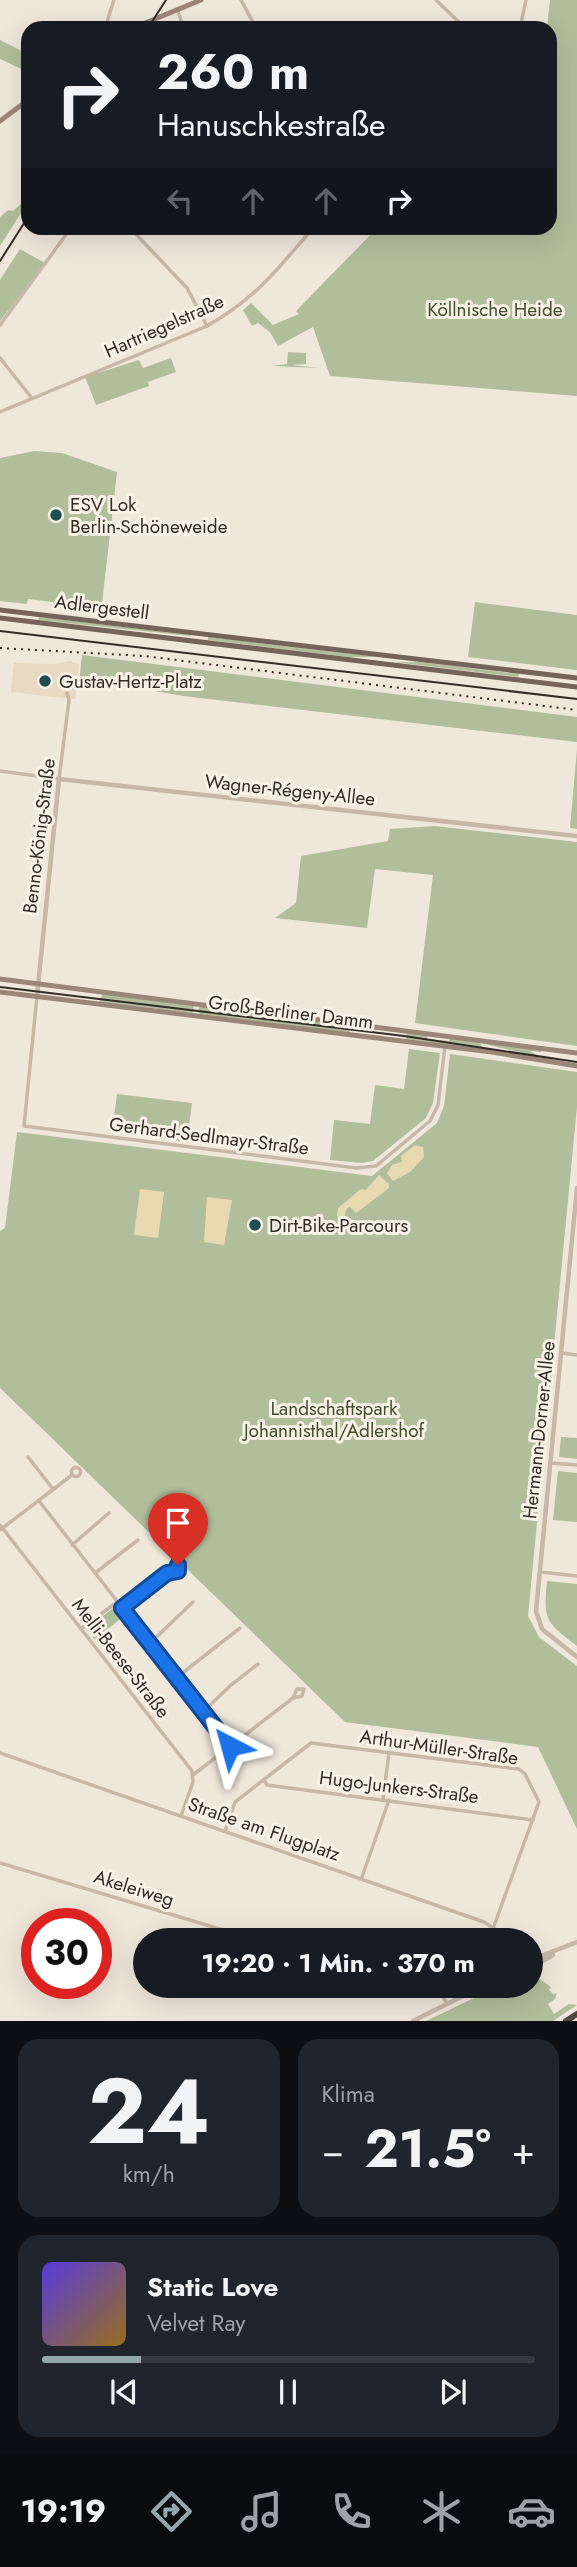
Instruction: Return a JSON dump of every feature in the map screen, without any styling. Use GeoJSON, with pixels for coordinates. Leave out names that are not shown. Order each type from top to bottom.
{"type":"FeatureCollection","features":[{"type":"Feature","properties":{"kind":"highway"},"geometry":{"type":"LineString","coordinates":[[566,2021],[577,2014]]}},
{"type":"Feature","properties":{"kind":"main road"},"geometry":{"type":"LineString","coordinates":[[149,21],[201,0]]}},
{"type":"Feature","properties":{"kind":"main road"},"geometry":{"type":"LineString","coordinates":[[0,121],[21,105]]}},
{"type":"Feature","properties":{"kind":"main road","name":"Adlergestell"},"geometry":{"type":"LineString","coordinates":[[0,610],[385,664],[577,687]]}},
{"type":"Feature","properties":{"kind":"main road","name":"Adlergestell"},"geometry":{"type":"LineString","coordinates":[[0,618],[386,656],[577,678]]}},
{"type":"Feature","properties":{"kind":"main road"},"geometry":{"type":"LineString","coordinates":[[385,664],[386,656]]}},
{"type":"Feature","properties":{"kind":"main road","name":"Groß-Berliner Damm"},"geometry":{"type":"LineString","coordinates":[[0,979],[577,1053]]}},
{"type":"Feature","properties":{"kind":"main road","name":"Groß-Berliner Damm"},"geometry":{"type":"LineString","coordinates":[[0,992],[445,1046],[577,1066]]}},
{"type":"Feature","properties":{"kind":"street"},"geometry":{"type":"LineString","coordinates":[[107,21],[114,0]]}},
{"type":"Feature","properties":{"kind":"street"},"geometry":{"type":"LineString","coordinates":[[241,0],[252,21]]}},
{"type":"Feature","properties":{"kind":"street"},"geometry":{"type":"LineString","coordinates":[[436,0],[457,21]]}},
{"type":"Feature","properties":{"kind":"street"},"geometry":{"type":"LineString","coordinates":[[522,21],[526,0]]}},
{"type":"Feature","properties":{"kind":"street"},"geometry":{"type":"LineString","coordinates":[[177,9],[181,21]]}},
{"type":"Feature","properties":{"kind":"street"},"geometry":{"type":"LineString","coordinates":[[0,326],[66,235]]}},
{"type":"Feature","properties":{"kind":"street"},"geometry":{"type":"LineString","coordinates":[[137,235],[187,288],[207,326]]}},
{"type":"Feature","properties":{"kind":"street","name":"Hartriegelstraße"},"geometry":{"type":"LineString","coordinates":[[0,412],[207,326],[257,293],[307,235]]}},
{"type":"Feature","properties":{"kind":"street"},"geometry":{"type":"LineString","coordinates":[[0,358],[31,397]]}},
{"type":"Feature","properties":{"kind":"street","name":"Benno-König-Straße"},"geometry":{"type":"LineString","coordinates":[[37,996],[36,984],[69,700],[66,693]]}},
{"type":"Feature","properties":{"kind":"street","name":"Wagner-Régeny-Allee"},"geometry":{"type":"LineString","coordinates":[[0,771],[577,836]]}},
{"type":"Feature","properties":{"kind":"street","name":"Gerhard-Sedlmayr-Straße"},"geometry":{"type":"LineString","coordinates":[[37,996],[22,1122],[24,1126],[356,1168],[376,1166],[430,1121],[438,1105],[445,1046]]}},
{"type":"Feature","properties":{"kind":"street","name":"Hermann-Dorner-Allee"},"geometry":{"type":"LineString","coordinates":[[577,1188],[536,1611],[539,1623],[548,1634],[577,1657]]}},
{"type":"Feature","properties":{"kind":"street"},"geometry":{"type":"LineString","coordinates":[[561,1353],[577,1355]]}},
{"type":"Feature","properties":{"kind":"street"},"geometry":{"type":"LineString","coordinates":[[28,1457],[53,1489]]}},
{"type":"Feature","properties":{"kind":"street"},"geometry":{"type":"LineString","coordinates":[[550,1463],[577,1465]]}},
{"type":"Feature","properties":{"kind":"street"},"geometry":{"type":"LineString","coordinates":[[1,1528],[72,1475]]}},
{"type":"Feature","properties":{"kind":"street"},"geometry":{"type":"LineString","coordinates":[[39,1501],[230,1746]]}},
{"type":"Feature","properties":{"kind":"street"},"geometry":{"type":"LineString","coordinates":[[72,1545],[108,1513]]}},
{"type":"Feature","properties":{"kind":"street","name":"Melli-Beese-Straße"},"geometry":{"type":"LineString","coordinates":[[1,1528],[193,1775]]}},
{"type":"Feature","properties":{"kind":"street"},"geometry":{"type":"LineString","coordinates":[[95,1573],[138,1540]]}},
{"type":"Feature","properties":{"kind":"street"},"geometry":{"type":"LineString","coordinates":[[540,1572],[577,1576]]}},
{"type":"Feature","properties":{"kind":"street"},"geometry":{"type":"LineString","coordinates":[[122,1608],[167,1573]]}},
{"type":"Feature","properties":{"kind":"street"},"geometry":{"type":"LineString","coordinates":[[81,1629],[117,1602]]}},
{"type":"Feature","properties":{"kind":"street"},"geometry":{"type":"LineString","coordinates":[[149,1644],[193,1602]]}},
{"type":"Feature","properties":{"kind":"street"},"geometry":{"type":"LineString","coordinates":[[176,1678],[240,1628]]}},
{"type":"Feature","properties":{"kind":"street"},"geometry":{"type":"LineString","coordinates":[[203,1712],[230,1685],[258,1664]]}},
{"type":"Feature","properties":{"kind":"street"},"geometry":{"type":"LineString","coordinates":[[181,1816],[193,1775],[293,1698]]}},
{"type":"Feature","properties":{"kind":"street","name":"Arthur-Müller-Straße"},"geometry":{"type":"LineString","coordinates":[[225,1830],[235,1802],[311,1743],[519,1769],[526,1774],[539,1802],[494,1926]]}},
{"type":"Feature","properties":{"kind":"street","name":"Straße am Flugplatz"},"geometry":{"type":"LineString","coordinates":[[0,1753],[362,1878],[497,1928]]}},
{"type":"Feature","properties":{"kind":"street"},"geometry":{"type":"LineString","coordinates":[[383,1799],[389,1753]]}},
{"type":"Feature","properties":{"kind":"street","name":"Hugo-Junkers-Straße"},"geometry":{"type":"LineString","coordinates":[[264,1780],[267,1785],[533,1820]]}},
{"type":"Feature","properties":{"kind":"street"},"geometry":{"type":"LineString","coordinates":[[362,1878],[389,1800]]}},
{"type":"Feature","properties":{"kind":"street","name":"Akeleiweg"},"geometry":{"type":"LineString","coordinates":[[0,1863],[217,1928]]}},
{"type":"Feature","properties":{"kind":"street"},"geometry":{"type":"LineString","coordinates":[[543,1955],[577,1942]]}},
{"type":"Feature","properties":{"kind":"street"},"geometry":{"type":"LineString","coordinates":[[543,1960],[559,1950]]}},
{"type":"Feature","properties":{"kind":"street"},"geometry":{"type":"LineString","coordinates":[[443,1998],[447,2003]]}},
{"type":"Feature","properties":{"kind":"street"},"geometry":{"type":"LineString","coordinates":[[413,2021],[458,1998]]}},
{"type":"Feature","properties":{"kind":"green space","name":"Köllnische Heide"},"geometry":{"type":"Polygon","coordinates":[[[550,0],[577,0],[577,396],[330,376],[313,327],[278,346],[270,332],[258,323],[252,326],[243,310],[251,303],[273,325],[299,314],[296,311],[370,235],[557,235],[557,21],[548,21],[550,0]]]}},
{"type":"Feature","properties":{"kind":"green space"},"geometry":{"type":"Polygon","coordinates":[[[0,40],[21,50],[21,69],[0,59],[0,40]]]}},
{"type":"Feature","properties":{"kind":"green space"},"geometry":{"type":"Polygon","coordinates":[[[21,204],[21,213],[0,246],[0,217],[8,210],[13,211],[21,204]]]}},
{"type":"Feature","properties":{"kind":"green space"},"geometry":{"type":"Polygon","coordinates":[[[20,249],[45,263],[0,321],[0,280],[20,249]]]}},
{"type":"Feature","properties":{"kind":"green space"},"geometry":{"type":"Polygon","coordinates":[[[288,352],[306,353],[306,364],[292,365],[320,368],[272,366],[287,364],[288,352]]]}},
{"type":"Feature","properties":{"kind":"green space"},"geometry":{"type":"Polygon","coordinates":[[[171,358],[176,372],[148,382],[149,386],[96,405],[85,377],[139,360],[143,368],[171,358]]]}},
{"type":"Feature","properties":{"kind":"green space","name":"ESV Lok Berlin-Schöneweide"},"geometry":{"type":"Polygon","coordinates":[[[34,451],[62,453],[117,472],[101,613],[53,607],[53,602],[28,599],[27,604],[0,601],[0,458],[34,451]]]}},
{"type":"Feature","properties":{"kind":"green space"},"geometry":{"type":"Polygon","coordinates":[[[475,602],[577,615],[577,670],[468,657],[475,602]]]}},
{"type":"Feature","properties":{"kind":"green space"},"geometry":{"type":"Polygon","coordinates":[[[39,617],[191,635],[191,636],[38,620],[39,617]]]}},
{"type":"Feature","properties":{"kind":"green space"},"geometry":{"type":"Polygon","coordinates":[[[208,637],[379,657],[348,657],[208,640],[208,637]]]}},
{"type":"Feature","properties":{"kind":"green space"},"geometry":{"type":"Polygon","coordinates":[[[82,655],[577,717],[577,742],[183,696],[126,686],[79,683],[82,655]]]}},
{"type":"Feature","properties":{"kind":"green space"},"geometry":{"type":"Polygon","coordinates":[[[394,662],[420,662],[519,674],[518,677],[394,662]]]}},
{"type":"Feature","properties":{"kind":"green space"},"geometry":{"type":"Polygon","coordinates":[[[577,749],[577,829],[570,828],[577,749]]]}},
{"type":"Feature","properties":{"kind":"green space"},"geometry":{"type":"Polygon","coordinates":[[[435,826],[577,842],[577,1046],[415,1023],[433,875],[375,869],[367,928],[275,918],[296,903],[301,856],[388,841],[390,829],[435,826]]]}},
{"type":"Feature","properties":{"kind":"green space"},"geometry":{"type":"Polygon","coordinates":[[[103,994],[194,1005],[193,1013],[99,1002],[103,994]]]}},
{"type":"Feature","properties":{"kind":"green space"},"geometry":{"type":"Polygon","coordinates":[[[200,1006],[348,1024],[350,1033],[200,1014],[197,1011],[200,1006]]]}},
{"type":"Feature","properties":{"kind":"green space"},"geometry":{"type":"Polygon","coordinates":[[[407,1031],[427,1034],[427,1039],[449,1041],[450,1037],[541,1049],[541,1052],[530,1051],[540,1057],[480,1043],[484,1049],[406,1039],[407,1031]]]}},
{"type":"Feature","properties":{"kind":"green space"},"geometry":{"type":"Polygon","coordinates":[[[409,1049],[440,1053],[433,1103],[426,1118],[373,1161],[362,1163],[330,1160],[334,1120],[370,1124],[375,1085],[404,1089],[409,1049]]]}},
{"type":"Feature","properties":{"kind":"green space","name":"Landschaftspark Johannisthal/Adlershof"},"geometry":{"type":"Polygon","coordinates":[[[450,1054],[577,1072],[577,1107],[528,1616],[539,1637],[577,1666],[577,1829],[538,1747],[345,1722],[0,1388],[0,1231],[5,1228],[17,1132],[372,1176],[437,1123],[444,1106],[450,1054]]]}},
{"type":"Feature","properties":{"kind":"green space"},"geometry":{"type":"Polygon","coordinates":[[[117,1094],[192,1103],[187,1142],[112,1132],[117,1094]]]}},
{"type":"Feature","properties":{"kind":"green space"},"geometry":{"type":"Polygon","coordinates":[[[561,1437],[577,1438],[577,1459],[559,1457],[561,1437]]]}},
{"type":"Feature","properties":{"kind":"green space"},"geometry":{"type":"Polygon","coordinates":[[[558,1471],[577,1473],[577,1522],[553,1520],[558,1471]]]}},
{"type":"Feature","properties":{"kind":"green space"},"geometry":{"type":"Polygon","coordinates":[[[547,1581],[577,1584],[577,1646],[549,1620],[546,1605],[547,1581]]]}},
{"type":"Feature","properties":{"kind":"green space"},"geometry":{"type":"Polygon","coordinates":[[[117,1605],[125,1615],[95,1640],[86,1629],[117,1605]]]}},
{"type":"Feature","properties":{"kind":"green space"},"geometry":{"type":"Polygon","coordinates":[[[543,1981],[551,1987],[549,1990],[553,1994],[557,1993],[555,1999],[548,2004],[554,2014],[569,2004],[577,2005],[553,2021],[426,2021],[474,1998],[543,1998],[543,1981]]]}},
{"type":"Feature","properties":{"kind":"sand"},"geometry":{"type":"Polygon","coordinates":[[[415,1145],[423,1147],[424,1157],[410,1172],[393,1181],[387,1173],[392,1165],[402,1162],[401,1156],[415,1145]]]}},
{"type":"Feature","properties":{"kind":"sand"},"geometry":{"type":"Polygon","coordinates":[[[379,1175],[389,1184],[389,1188],[356,1213],[350,1207],[347,1208],[343,1222],[337,1216],[338,1208],[361,1189],[366,1190],[379,1175]]]}},
{"type":"Feature","properties":{"kind":"sand"},"geometry":{"type":"Polygon","coordinates":[[[140,1189],[164,1192],[158,1238],[134,1235],[140,1189]]]}},
{"type":"Feature","properties":{"kind":"sand"},"geometry":{"type":"Polygon","coordinates":[[[207,1197],[232,1200],[224,1245],[204,1242],[207,1197]]]}},
{"type":"Feature","properties":{"kind":"shaded area","name":"Gustav-Hertz-Platz"},"geometry":{"type":"Polygon","coordinates":[[[70,661],[79,664],[75,699],[11,692],[14,663],[54,664],[70,661]]]}},
{"type":"Feature","properties":{"kind":"tram line"},"geometry":{"type":"LineString","coordinates":[[152,21],[166,0]]}},
{"type":"Feature","properties":{"kind":"tram line"},"geometry":{"type":"LineString","coordinates":[[0,261],[21,228]]}},
{"type":"Feature","properties":{"kind":"tram line"},"geometry":{"type":"LineString","coordinates":[[0,631],[577,699]]}},
{"type":"Feature","properties":{"kind":"tram line"},"geometry":{"type":"LineString","coordinates":[[0,987],[404,1036],[577,1062]]}},
{"type":"Feature","properties":{"kind":"railway"},"geometry":{"type":"LineString","coordinates":[[0,648],[144,656],[577,710]]}},
{"type":"Feature","properties":{"kind":"place","name":"ESV Lok Berlin-Schöneweide"},"geometry":{"type":"Point","coordinates":[56,515]}},
{"type":"Feature","properties":{"kind":"place","name":"Gustav-Hertz-Platz"},"geometry":{"type":"Point","coordinates":[45,681]}},
{"type":"Feature","properties":{"kind":"place","name":"Dirt-Bike-Parcours"},"geometry":{"type":"Point","coordinates":[255,1225]}},
{"type":"Feature","properties":{"kind":"route"},"geometry":{"type":"LineString","coordinates":[[178,1565],[178,1571],[167,1573],[122,1608],[230,1746]]}}]}
